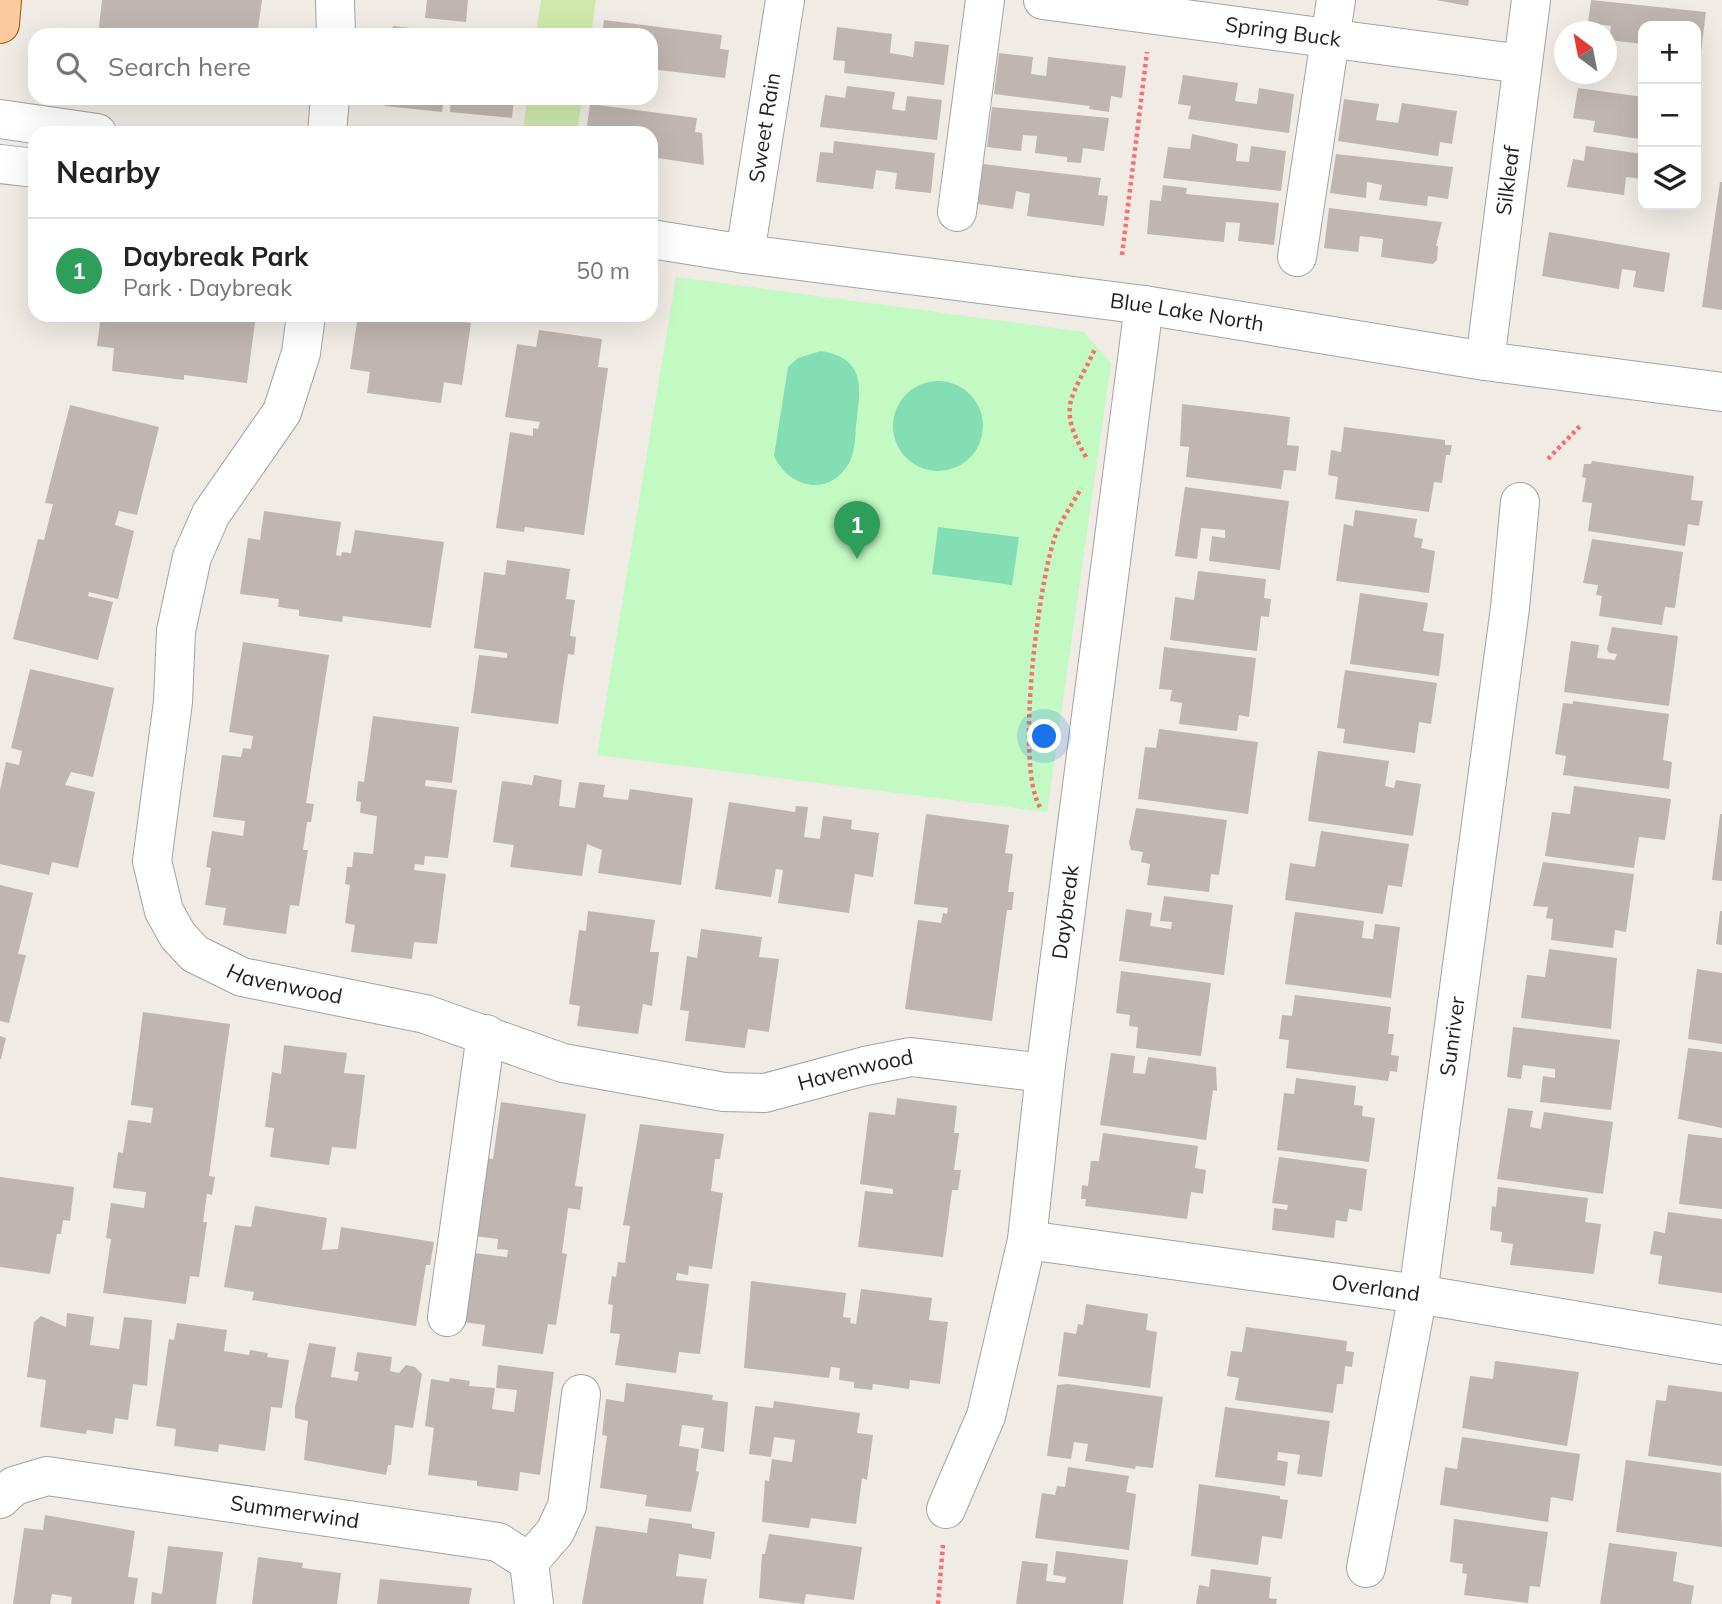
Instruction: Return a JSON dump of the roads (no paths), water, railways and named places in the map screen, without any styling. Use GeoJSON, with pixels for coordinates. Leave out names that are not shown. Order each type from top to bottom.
{"type":"FeatureCollection","features":[{"type":"Feature","properties":{"kind":"main road"},"geometry":{"type":"LineString","coordinates":[[0,24],[2,0]]}},
{"type":"Feature","properties":{"kind":"street"},"geometry":{"type":"LineString","coordinates":[[335,0],[336,28]]}},
{"type":"Feature","properties":{"kind":"street","name":"Sweet Rain"},"geometry":{"type":"LineString","coordinates":[[745,254],[785,0]]}},
{"type":"Feature","properties":{"kind":"street"},"geometry":{"type":"LineString","coordinates":[[957,212],[985,0]]}},
{"type":"Feature","properties":{"kind":"street","name":"Spring Buck"},"geometry":{"type":"LineString","coordinates":[[1043,0],[1522,64]]}},
{"type":"Feature","properties":{"kind":"street"},"geometry":{"type":"LineString","coordinates":[[1297,257],[1336,0]]}},
{"type":"Feature","properties":{"kind":"street","name":"Silkleaf"},"geometry":{"type":"LineString","coordinates":[[1485,361],[1531,0]]}},
{"type":"Feature","properties":{"kind":"street"},"geometry":{"type":"LineString","coordinates":[[328,126],[329,105]]}},
{"type":"Feature","properties":{"kind":"street"},"geometry":{"type":"LineString","coordinates":[[0,119],[48,126]]}},
{"type":"Feature","properties":{"kind":"street"},"geometry":{"type":"LineString","coordinates":[[0,164],[28,167]]}},
{"type":"Feature","properties":{"kind":"street","name":"Blue Lake North"},"geometry":{"type":"LineString","coordinates":[[658,240],[745,254],[1144,305],[1485,361],[1722,392]]}},
{"type":"Feature","properties":{"kind":"street","name":"Daybreak"},"geometry":{"type":"LineString","coordinates":[[946,1509],[986,1416],[1027,1240],[1045,1073],[1144,305]]}},
{"type":"Feature","properties":{"kind":"street","name":"Havenwood"},"geometry":{"type":"LineString","coordinates":[[305,322],[301,353],[282,412],[211,514],[192,557],[176,631],[173,702],[152,861],[156,886],[178,936],[195,954],[242,977],[398,1008],[486,1034],[563,1063],[724,1092],[765,1093],[865,1066],[911,1057],[1045,1073]]}},
{"type":"Feature","properties":{"kind":"street","name":"Sunriver"},"geometry":{"type":"LineString","coordinates":[[1366,1568],[1418,1294],[1510,608],[1520,502]]}},
{"type":"Feature","properties":{"kind":"street"},"geometry":{"type":"LineString","coordinates":[[447,1317],[486,1034]]}},
{"type":"Feature","properties":{"kind":"street","name":"Overland"},"geometry":{"type":"LineString","coordinates":[[1027,1240],[1418,1294],[1722,1345]]}},
{"type":"Feature","properties":{"kind":"street"},"geometry":{"type":"LineString","coordinates":[[534,1604],[529,1562],[555,1532],[567,1506],[580,1394]]}},
{"type":"Feature","properties":{"kind":"street","name":"Summerwind"},"geometry":{"type":"LineString","coordinates":[[7,1492],[47,1476],[498,1542],[529,1562]]}},
{"type":"Feature","properties":{"kind":"place","name":"Daybreak Park"},"geometry":{"type":"Point","coordinates":[857,559]}}]}
